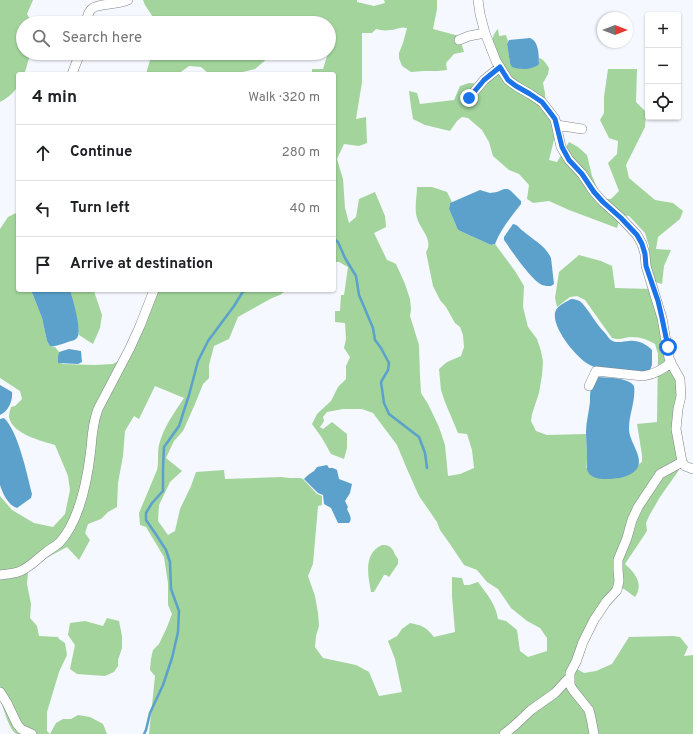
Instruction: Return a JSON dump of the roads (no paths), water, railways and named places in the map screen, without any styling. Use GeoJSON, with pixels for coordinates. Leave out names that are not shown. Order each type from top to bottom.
{"type":"FeatureCollection","features":[{"type":"Feature","properties":{"kind":"street"},"geometry":{"type":"LineString","coordinates":[[88,16],[92,8],[97,6],[128,0]]}},
{"type":"Feature","properties":{"kind":"street"},"geometry":{"type":"LineString","coordinates":[[478,0],[485,33],[494,56],[508,80],[542,102],[555,119],[562,147],[569,160],[582,174],[603,202],[637,235],[642,244],[646,266],[662,318],[671,362],[680,379],[680,396],[676,429],[682,462],[685,466],[693,469]]}},
{"type":"Feature","properties":{"kind":"street"},"geometry":{"type":"LineString","coordinates":[[458,40],[485,33]]}},
{"type":"Feature","properties":{"kind":"street"},"geometry":{"type":"LineString","coordinates":[[73,72],[77,60]]}},
{"type":"Feature","properties":{"kind":"street"},"geometry":{"type":"LineString","coordinates":[[469,98],[484,80],[500,67]]}},
{"type":"Feature","properties":{"kind":"street"},"geometry":{"type":"LineString","coordinates":[[557,125],[582,129]]}},
{"type":"Feature","properties":{"kind":"street"},"geometry":{"type":"LineString","coordinates":[[0,575],[19,572],[26,568],[60,542],[69,529],[81,500],[85,485],[91,448],[92,428],[95,418],[102,401],[130,348],[153,292]]}},
{"type":"Feature","properties":{"kind":"street"},"geometry":{"type":"LineString","coordinates":[[589,386],[596,371],[643,376],[660,371],[671,362]]}},
{"type":"Feature","properties":{"kind":"street"},"geometry":{"type":"LineString","coordinates":[[594,734],[589,710],[570,685],[570,673],[594,620],[606,602],[617,590],[619,581],[618,560],[638,506],[660,474],[682,462]]}},
{"type":"Feature","properties":{"kind":"street"},"geometry":{"type":"LineString","coordinates":[[504,734],[530,710],[555,693],[567,680],[570,679]]}},
{"type":"Feature","properties":{"kind":"street"},"geometry":{"type":"LineString","coordinates":[[0,692],[17,724],[21,729],[32,734]]}},
{"type":"Feature","properties":{"kind":"water"},"geometry":{"type":"Polygon","coordinates":[[[530,38],[537,45],[539,64],[526,69],[512,67],[507,44],[509,40],[530,38]]]}},
{"type":"Feature","properties":{"kind":"water"},"geometry":{"type":"Polygon","coordinates":[[[504,189],[511,191],[521,201],[521,204],[503,228],[495,244],[491,245],[458,230],[449,209],[450,203],[480,190],[490,193],[504,189]]]}},
{"type":"Feature","properties":{"kind":"water"},"geometry":{"type":"Polygon","coordinates":[[[513,224],[538,243],[549,254],[551,258],[554,284],[551,286],[545,286],[537,282],[504,240],[504,237],[513,224]]]}},
{"type":"Feature","properties":{"kind":"water"},"geometry":{"type":"Polygon","coordinates":[[[32,292],[71,292],[76,313],[79,332],[78,336],[72,341],[50,346],[47,341],[42,318],[32,292]]]}},
{"type":"Feature","properties":{"kind":"water"},"geometry":{"type":"Polygon","coordinates":[[[571,299],[582,303],[611,340],[618,342],[636,341],[650,348],[652,350],[652,365],[650,370],[601,369],[586,363],[580,358],[567,343],[555,319],[557,308],[571,299]]]}},
{"type":"Feature","properties":{"kind":"water"},"geometry":{"type":"Polygon","coordinates":[[[69,349],[81,351],[82,362],[78,364],[58,363],[59,352],[69,349]]]}},
{"type":"Feature","properties":{"kind":"water"},"geometry":{"type":"Polygon","coordinates":[[[599,377],[623,379],[634,386],[629,433],[639,461],[635,471],[623,477],[609,479],[597,478],[592,476],[587,469],[586,428],[590,391],[595,379],[599,377]]]}},
{"type":"Feature","properties":{"kind":"water"},"geometry":{"type":"Polygon","coordinates":[[[0,385],[12,392],[12,395],[8,409],[0,415],[0,385]]]}},
{"type":"Feature","properties":{"kind":"water"},"geometry":{"type":"Polygon","coordinates":[[[4,418],[9,424],[18,442],[32,494],[31,498],[17,508],[8,502],[0,485],[0,419],[4,418]]]}},
{"type":"Feature","properties":{"kind":"water"},"geometry":{"type":"Polygon","coordinates":[[[327,465],[329,468],[337,470],[339,479],[352,484],[350,493],[345,501],[351,518],[349,523],[338,523],[331,508],[324,504],[323,495],[318,493],[304,479],[317,467],[327,465]]]}},
{"type":"Feature","properties":{"kind":"waterway"},"geometry":{"type":"LineString","coordinates":[[336,240],[356,276],[359,295],[373,328],[375,340],[389,363],[388,370],[381,382],[384,403],[389,414],[419,437],[425,453],[427,468]]}},
{"type":"Feature","properties":{"kind":"waterway"},"geometry":{"type":"LineString","coordinates":[[144,734],[150,713],[163,685],[172,658],[178,632],[179,611],[171,589],[170,562],[166,550],[146,520],[146,513],[152,503],[163,491],[164,447],[179,426],[198,361],[208,341],[243,292]]}}]}
